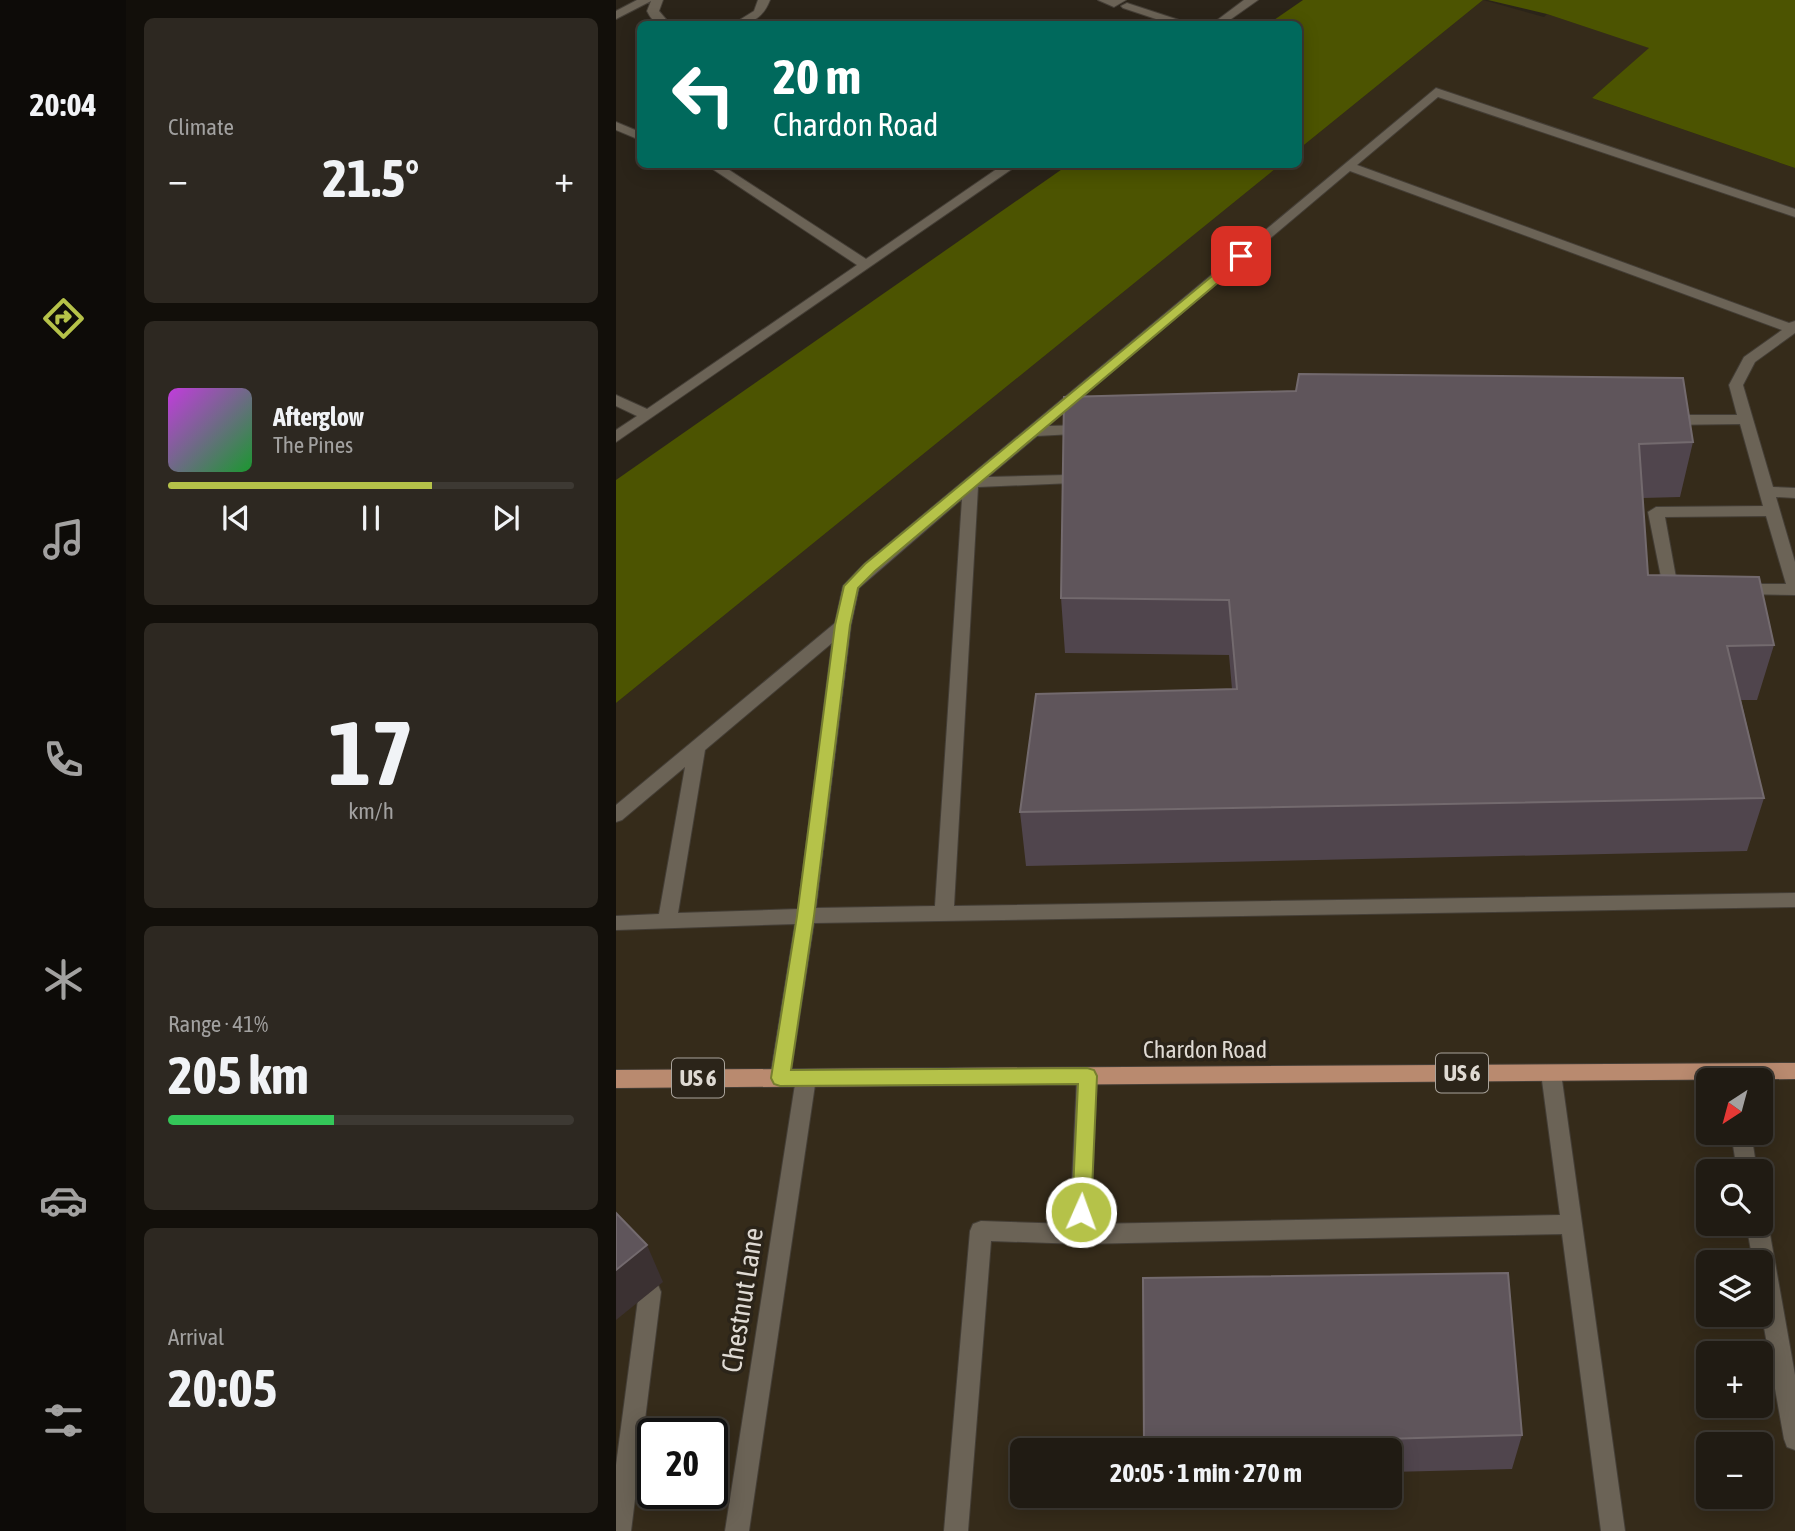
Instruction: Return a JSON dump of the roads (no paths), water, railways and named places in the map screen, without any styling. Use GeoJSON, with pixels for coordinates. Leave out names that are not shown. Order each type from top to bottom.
{"type":"FeatureCollection","features":[{"type":"Feature","properties":{"kind":"main road","name":"Chardon Road"},"geometry":{"type":"LineString","coordinates":[[1773,1073],[1795,1071]]}},
{"type":"Feature","properties":{"kind":"main road","name":"Chardon Road"},"geometry":{"type":"LineString","coordinates":[[616,1079],[1551,1073],[1696,1075]]}},
{"type":"Feature","properties":{"kind":"street"},"geometry":{"type":"LineString","coordinates":[[616,16],[646,0]]}},
{"type":"Feature","properties":{"kind":"street"},"geometry":{"type":"LineString","coordinates":[[657,0],[653,11],[660,21]]}},
{"type":"Feature","properties":{"kind":"street"},"geometry":{"type":"LineString","coordinates":[[744,21],[759,13],[764,0]]}},
{"type":"Feature","properties":{"kind":"street"},"geometry":{"type":"LineString","coordinates":[[1104,0],[1114,4],[1123,3],[1173,21]]}},
{"type":"Feature","properties":{"kind":"street"},"geometry":{"type":"LineString","coordinates":[[1221,21],[1252,0]]}},
{"type":"Feature","properties":{"kind":"street"},"geometry":{"type":"LineString","coordinates":[[780,1078],[806,916],[843,625],[851,586],[971,482],[1436,92],[1795,213]]}},
{"type":"Feature","properties":{"kind":"street"},"geometry":{"type":"LineString","coordinates":[[616,126],[637,135]]}},
{"type":"Feature","properties":{"kind":"street"},"geometry":{"type":"LineString","coordinates":[[1348,166],[1793,327]]}},
{"type":"Feature","properties":{"kind":"street"},"geometry":{"type":"LineString","coordinates":[[717,168],[867,265]]}},
{"type":"Feature","properties":{"kind":"street"},"geometry":{"type":"LineString","coordinates":[[616,437],[1007,168]]}},
{"type":"Feature","properties":{"kind":"street"},"geometry":{"type":"LineString","coordinates":[[1726,589],[1795,590],[1736,385],[1749,360],[1793,327]]}},
{"type":"Feature","properties":{"kind":"street"},"geometry":{"type":"LineString","coordinates":[[616,400],[647,415]]}},
{"type":"Feature","properties":{"kind":"street"},"geometry":{"type":"LineString","coordinates":[[1650,420],[1746,419]]}},
{"type":"Feature","properties":{"kind":"street"},"geometry":{"type":"LineString","coordinates":[[1032,431],[1099,430]]}},
{"type":"Feature","properties":{"kind":"street"},"geometry":{"type":"LineString","coordinates":[[971,482],[1067,480]]}},
{"type":"Feature","properties":{"kind":"street"},"geometry":{"type":"LineString","coordinates":[[944,913],[971,482]]}},
{"type":"Feature","properties":{"kind":"street"},"geometry":{"type":"LineString","coordinates":[[1767,492],[1795,493]]}},
{"type":"Feature","properties":{"kind":"street"},"geometry":{"type":"LineString","coordinates":[[1698,588],[1670,588],[1656,512],[1772,511]]}},
{"type":"Feature","properties":{"kind":"street"},"geometry":{"type":"LineString","coordinates":[[616,815],[843,625]]}},
{"type":"Feature","properties":{"kind":"street"},"geometry":{"type":"LineString","coordinates":[[667,921],[697,747]]}},
{"type":"Feature","properties":{"kind":"street"},"geometry":{"type":"LineString","coordinates":[[616,923],[944,913],[1795,900]]}},
{"type":"Feature","properties":{"kind":"street"},"geometry":{"type":"LineString","coordinates":[[1551,1073],[1613,1531]]}},
{"type":"Feature","properties":{"kind":"street"},"geometry":{"type":"LineString","coordinates":[[1080,1234],[1087,1076]]}},
{"type":"Feature","properties":{"kind":"street","name":"Chestnut Lane"},"geometry":{"type":"LineString","coordinates":[[737,1531],[806,1078]]}},
{"type":"Feature","properties":{"kind":"street"},"geometry":{"type":"LineString","coordinates":[[956,1531],[981,1231],[1080,1234],[1572,1224]]}},
{"type":"Feature","properties":{"kind":"street"},"geometry":{"type":"LineString","coordinates":[[1759,1236],[1795,1439]]}},
{"type":"Feature","properties":{"kind":"street"},"geometry":{"type":"LineString","coordinates":[[619,1531],[650,1292]]}}]}
